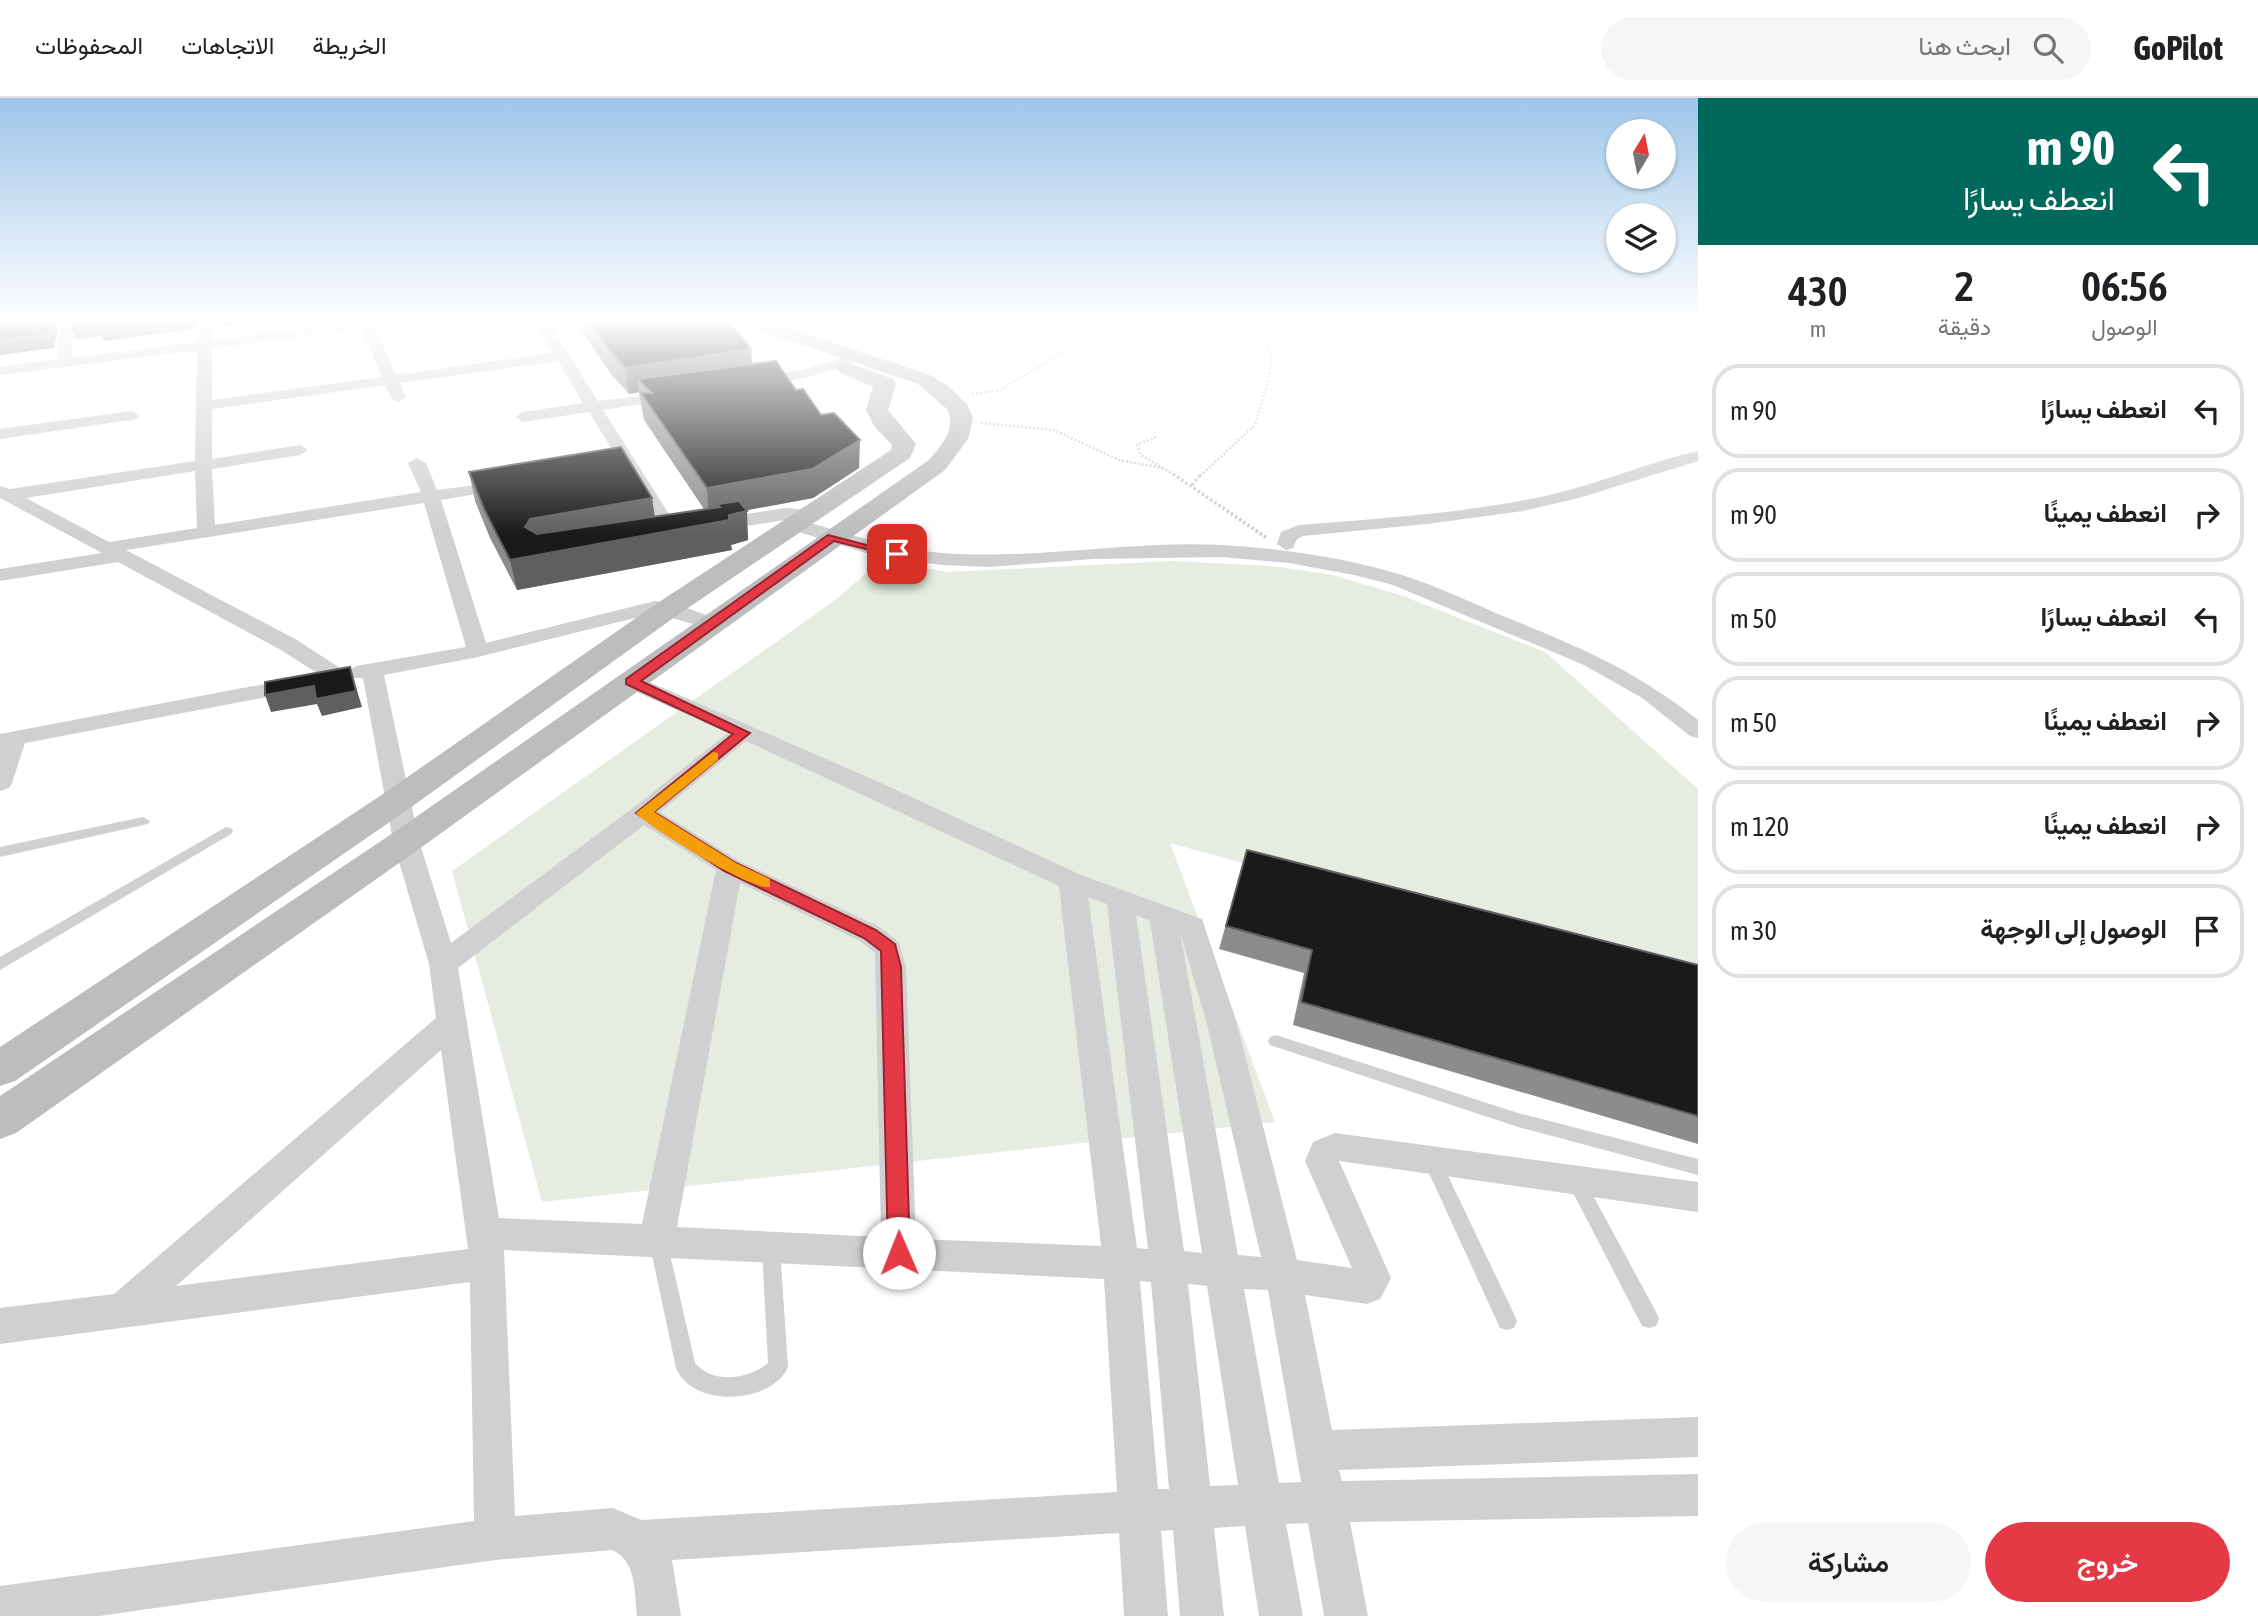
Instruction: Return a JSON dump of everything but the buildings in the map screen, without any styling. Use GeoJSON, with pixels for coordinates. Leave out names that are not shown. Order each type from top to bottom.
{"type":"FeatureCollection","features":[{"type":"Feature","properties":{"kind":"street"},"geometry":{"type":"LineString","coordinates":[[204,392],[203,465],[207,533]]}},
{"type":"Feature","properties":{"kind":"street"},"geometry":{"type":"LineString","coordinates":[[203,406],[305,392]]}},
{"type":"Feature","properties":{"kind":"street"},"geometry":{"type":"LineString","coordinates":[[396,392],[398,397]]}},
{"type":"Feature","properties":{"kind":"street"},"geometry":{"type":"LineString","coordinates":[[586,392],[595,406],[622,466],[684,530]]}},
{"type":"Feature","properties":{"kind":"street"},"geometry":{"type":"LineString","coordinates":[[523,416],[685,392]]}},
{"type":"Feature","properties":{"kind":"street"},"geometry":{"type":"LineString","coordinates":[[0,1120],[406,841],[713,624],[902,453],[904,444],[882,421],[877,410],[884,392]]}},
{"type":"Feature","properties":{"kind":"street"},"geometry":{"type":"LineString","coordinates":[[928,392],[948,401]]}},
{"type":"Feature","properties":{"kind":"street"},"geometry":{"type":"LineString","coordinates":[[0,1069],[398,800],[669,608],[937,465],[961,437],[948,401],[935,392]]}},
{"type":"Feature","properties":{"kind":"street"},"geometry":{"type":"LineString","coordinates":[[0,434],[131,416]]}},
{"type":"Feature","properties":{"kind":"street"},"geometry":{"type":"LineString","coordinates":[[5,493],[300,450]]}},
{"type":"Feature","properties":{"kind":"street"},"geometry":{"type":"LineString","coordinates":[[1280,543],[1299,531],[1394,522],[1552,499],[1593,490],[1671,462],[1698,456]]}},
{"type":"Feature","properties":{"kind":"street"},"geometry":{"type":"LineString","coordinates":[[417,463],[431,496],[478,651]]}},
{"type":"Feature","properties":{"kind":"street"},"geometry":{"type":"LineString","coordinates":[[0,575],[207,533],[523,481]]}},
{"type":"Feature","properties":{"kind":"street"},"geometry":{"type":"LineString","coordinates":[[5,493],[289,645],[338,677]]}},
{"type":"Feature","properties":{"kind":"street"},"geometry":{"type":"LineString","coordinates":[[646,537],[775,514],[896,541],[957,547],[1013,547],[1125,538],[1280,543],[1343,552],[1395,565],[1553,626],[1624,658],[1696,722]]}},
{"type":"Feature","properties":{"kind":"street"},"geometry":{"type":"LineString","coordinates":[[820,526],[879,551],[966,560],[1093,552],[1210,551],[1266,554],[1334,564],[1400,581],[1592,660],[1696,722]]}},
{"type":"Feature","properties":{"kind":"street"},"geometry":{"type":"LineString","coordinates":[[0,783],[8,739],[478,651],[629,612],[669,608],[713,624]]}},
{"type":"Feature","properties":{"kind":"street"},"geometry":{"type":"LineString","coordinates":[[372,670],[406,841],[443,964],[486,1249],[495,1539]]}},
{"type":"Feature","properties":{"kind":"street"},"geometry":{"type":"LineString","coordinates":[[631,681],[1072,881],[1192,926],[1222,1024],[1283,1275],[1318,1451],[1346,1616]]}},
{"type":"Feature","properties":{"kind":"street"},"geometry":{"type":"LineString","coordinates":[[443,964],[643,813],[743,733]]}},
{"type":"Feature","properties":{"kind":"street"},"geometry":{"type":"LineString","coordinates":[[643,813],[730,867],[870,934],[889,948],[892,967],[899,1253]]}},
{"type":"Feature","properties":{"kind":"street"},"geometry":{"type":"LineString","coordinates":[[657,1239],[730,867]]}},
{"type":"Feature","properties":{"kind":"street"},"geometry":{"type":"LineString","coordinates":[[1072,881],[1121,1263],[1146,1616]]}},
{"type":"Feature","properties":{"kind":"street"},"geometry":{"type":"LineString","coordinates":[[1120,900],[1168,1267],[1202,1616]]}},
{"type":"Feature","properties":{"kind":"street"},"geometry":{"type":"LineString","coordinates":[[1163,917],[1281,1616]]}},
{"type":"Feature","properties":{"kind":"street"},"geometry":{"type":"LineString","coordinates":[[119,1312],[451,1023]]}},
{"type":"Feature","properties":{"kind":"street"},"geometry":{"type":"LineString","coordinates":[[0,1326],[119,1312],[486,1249],[657,1239],[771,1249],[1222,1269],[1283,1275],[1361,1288],[1371,1283],[1373,1278],[1322,1161],[1325,1152],[1342,1148],[1698,1197]]}},
{"type":"Feature","properties":{"kind":"street"},"geometry":{"type":"LineString","coordinates":[[1318,1451],[1698,1437]]}},
{"type":"Feature","properties":{"kind":"street"},"geometry":{"type":"LineString","coordinates":[[0,1608],[495,1539],[613,1529],[640,1541],[1326,1502],[1698,1495]]}},
{"type":"Feature","properties":{"kind":"street"},"geometry":{"type":"LineString","coordinates":[[640,1541],[652,1564],[659,1616]]}},
{"type":"Feature","properties":{"kind":"lane"},"geometry":{"type":"LineString","coordinates":[[0,852],[143,821]]}},
{"type":"Feature","properties":{"kind":"lane"},"geometry":{"type":"LineString","coordinates":[[0,964],[226,831]]}},
{"type":"Feature","properties":{"kind":"lane"},"geometry":{"type":"LineString","coordinates":[[1276,1041],[1518,1120],[1698,1167]]}},
{"type":"Feature","properties":{"kind":"lane"},"geometry":{"type":"LineString","coordinates":[[1432,1160],[1507,1321]]}},
{"type":"Feature","properties":{"kind":"lane"},"geometry":{"type":"LineString","coordinates":[[1576,1181],[1649,1319]]}},
{"type":"Feature","properties":{"kind":"lane"},"geometry":{"type":"LineString","coordinates":[[657,1239],[686,1368],[693,1378],[712,1386],[762,1380],[778,1367],[771,1249]]}},
{"type":"Feature","properties":{"kind":"path"},"geometry":{"type":"LineString","coordinates":[[948,401],[991,392]]}},
{"type":"Feature","properties":{"kind":"path"},"geometry":{"type":"LineString","coordinates":[[1192,485],[1209,465],[1255,425],[1265,392]]}},
{"type":"Feature","properties":{"kind":"path"},"geometry":{"type":"LineString","coordinates":[[948,401],[1054,430],[1119,460],[1162,468]]}},
{"type":"Feature","properties":{"kind":"path"},"geometry":{"type":"LineString","coordinates":[[1156,437],[1140,442],[1136,448],[1141,455],[1280,543]]}},
{"type":"Feature","properties":{"kind":"shaded area"},"geometry":{"type":"Polygon","coordinates":[[[881,560],[948,572],[1172,561],[1271,566],[1333,575],[1403,596],[1545,652],[1698,789],[1698,988],[1170,843],[1275,1122],[542,1202],[452,871],[834,601],[881,560]]]}},
{"type":"Feature","properties":{"kind":"slow traffic"},"geometry":{"type":"LineString","coordinates":[[713,756],[643,813],[730,867],[765,883]]}},
{"type":"Feature","properties":{"kind":"route"},"geometry":{"type":"LineString","coordinates":[[897,554],[832,537],[631,681],[743,733],[643,813],[730,867],[870,934],[889,948],[892,967],[899,1253]]}}]}
